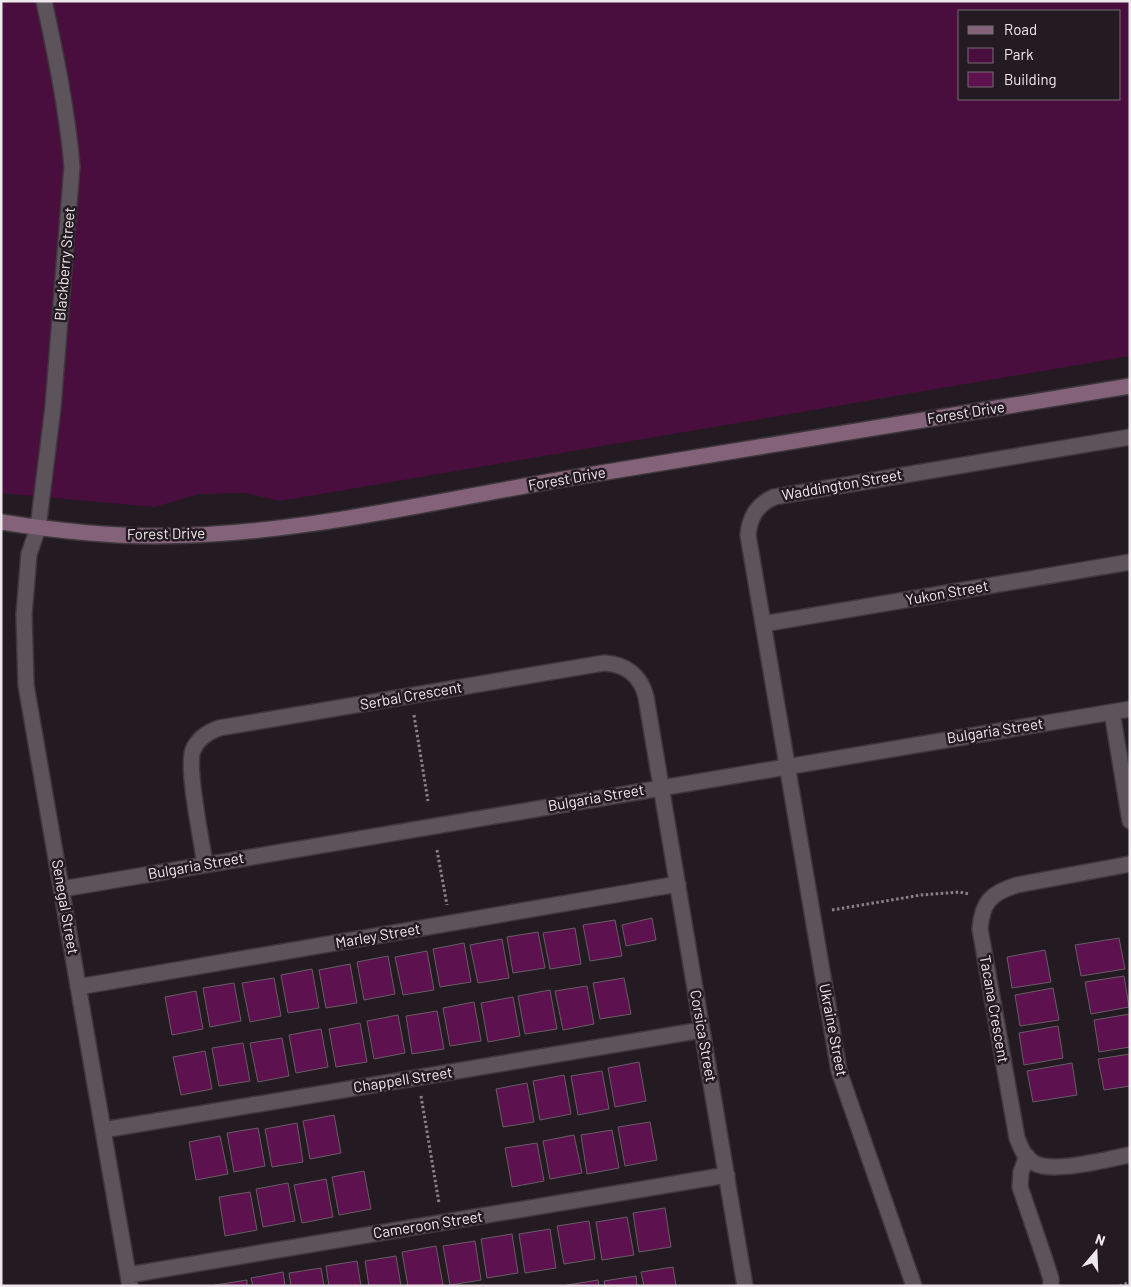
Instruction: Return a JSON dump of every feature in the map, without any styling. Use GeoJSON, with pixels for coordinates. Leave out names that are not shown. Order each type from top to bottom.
{"type":"FeatureCollection","features":[{"type":"Feature","properties":{"kind":"street","name":"Blackberry Street"},"geometry":{"type":"LineString","coordinates":[[38,528],[53,407],[72,166],[69,127],[63,91],[44,1]]}},
{"type":"Feature","properties":{"kind":"street","name":"Forest Drive"},"geometry":{"type":"LineString","coordinates":[[1,522],[86,533],[155,536],[220,533],[305,524],[378,513],[558,480],[1130,386]]}},
{"type":"Feature","properties":{"kind":"street","name":"Waddington Street"},"geometry":{"type":"LineString","coordinates":[[787,766],[748,535],[752,516],[757,509],[769,499],[784,495],[1130,437]]}},
{"type":"Feature","properties":{"kind":"street","name":"Senegal Street"},"geometry":{"type":"LineString","coordinates":[[38,528],[29,554],[24,614],[26,685],[129,1280]]}},
{"type":"Feature","properties":{"kind":"street","name":"Yukon Street"},"geometry":{"type":"LineString","coordinates":[[763,624],[1130,562]]}},
{"type":"Feature","properties":{"kind":"street","name":"Serbal Crescent"},"geometry":{"type":"LineString","coordinates":[[205,865],[190,768],[191,759],[197,742],[204,736],[211,731],[229,727],[604,664],[614,664],[631,671],[644,687],[662,787]]}},
{"type":"Feature","properties":{"kind":"street","name":"Bulgaria Street"},"geometry":{"type":"LineString","coordinates":[[62,889],[1130,709]]}},
{"type":"Feature","properties":{"kind":"street"},"geometry":{"type":"LineString","coordinates":[[1112,712],[1130,821]]}},
{"type":"Feature","properties":{"kind":"street","name":"Ukraine Street"},"geometry":{"type":"LineString","coordinates":[[787,766],[839,1071],[914,1286]]}},
{"type":"Feature","properties":{"kind":"street","name":"Corsica Street"},"geometry":{"type":"LineString","coordinates":[[662,787],[746,1286]]}},
{"type":"Feature","properties":{"kind":"street","name":"Tacana Crescent"},"geometry":{"type":"LineString","coordinates":[[1027,1156],[1022,1152],[1016,1138],[980,929],[981,914],[988,900],[1001,890],[1017,885],[1130,864]]}},
{"type":"Feature","properties":{"kind":"street","name":"Marley Street"},"geometry":{"type":"LineString","coordinates":[[78,987],[678,884]]}},
{"type":"Feature","properties":{"kind":"street","name":"Chappell Street"},"geometry":{"type":"LineString","coordinates":[[103,1130],[702,1030]]}},
{"type":"Feature","properties":{"kind":"street"},"geometry":{"type":"LineString","coordinates":[[1051,1286],[1047,1264],[1020,1187],[1021,1172],[1027,1156],[1033,1162],[1048,1167],[1062,1167],[1130,1155]]}},
{"type":"Feature","properties":{"kind":"street","name":"Cameroon Street"},"geometry":{"type":"LineString","coordinates":[[129,1280],[727,1175]]}},
{"type":"Feature","properties":{"kind":"path"},"geometry":{"type":"LineString","coordinates":[[413,708],[428,801]]}},
{"type":"Feature","properties":{"kind":"path"},"geometry":{"type":"LineString","coordinates":[[437,850],[449,913]]}},
{"type":"Feature","properties":{"kind":"path"},"geometry":{"type":"LineString","coordinates":[[823,912],[921,895],[960,892],[977,896]]}},
{"type":"Feature","properties":{"kind":"path"},"geometry":{"type":"LineString","coordinates":[[419,1088],[441,1211]]}},
{"type":"Feature","properties":{"kind":"path"},"geometry":{"type":"LineString","coordinates":[[1120,1286],[1130,1282]]}},
{"type":"Feature","properties":{"kind":"green space"},"geometry":{"type":"Polygon","coordinates":[[[1,1],[1130,1],[1130,356],[280,501],[246,493],[199,494],[155,507],[1,493],[1,1]]]}},
{"type":"Feature","properties":{"kind":"building"},"geometry":{"type":"Polygon","coordinates":[[[652,918],[656,940],[626,946],[622,925],[652,918]]]}},
{"type":"Feature","properties":{"kind":"building"},"geometry":{"type":"Polygon","coordinates":[[[615,920],[622,956],[590,961],[583,925],[615,920]]]}},
{"type":"Feature","properties":{"kind":"building"},"geometry":{"type":"Polygon","coordinates":[[[575,928],[581,964],[550,969],[543,933],[575,928]]]}},
{"type":"Feature","properties":{"kind":"building"},"geometry":{"type":"Polygon","coordinates":[[[538,932],[545,968],[513,973],[507,937],[538,932]]]}},
{"type":"Feature","properties":{"kind":"building"},"geometry":{"type":"Polygon","coordinates":[[[1119,938],[1125,969],[1081,976],[1075,945],[1119,938]]]}},
{"type":"Feature","properties":{"kind":"building"},"geometry":{"type":"Polygon","coordinates":[[[502,939],[509,978],[478,983],[470,945],[502,939]]]}},
{"type":"Feature","properties":{"kind":"building"},"geometry":{"type":"Polygon","coordinates":[[[464,943],[471,982],[440,987],[433,949],[464,943]]]}},
{"type":"Feature","properties":{"kind":"building"},"geometry":{"type":"Polygon","coordinates":[[[1045,950],[1051,982],[1012,988],[1007,957],[1045,950]]]}},
{"type":"Feature","properties":{"kind":"building"},"geometry":{"type":"Polygon","coordinates":[[[427,951],[434,990],[403,995],[395,957],[427,951]]]}},
{"type":"Feature","properties":{"kind":"building"},"geometry":{"type":"Polygon","coordinates":[[[388,956],[395,994],[364,1000],[357,962],[388,956]]]}},
{"type":"Feature","properties":{"kind":"building"},"geometry":{"type":"Polygon","coordinates":[[[350,964],[357,1003],[326,1008],[319,970],[350,964]]]}},
{"type":"Feature","properties":{"kind":"building"},"geometry":{"type":"Polygon","coordinates":[[[312,969],[319,1008],[288,1013],[281,975],[312,969]]]}},
{"type":"Feature","properties":{"kind":"building"},"geometry":{"type":"Polygon","coordinates":[[[1124,976],[1129,1007],[1091,1014],[1085,982],[1124,976]]]}},
{"type":"Feature","properties":{"kind":"building"},"geometry":{"type":"Polygon","coordinates":[[[274,978],[281,1016],[250,1022],[242,983],[274,978]]]}},
{"type":"Feature","properties":{"kind":"building"},"geometry":{"type":"Polygon","coordinates":[[[624,978],[631,1014],[600,1019],[593,983],[624,978]]]}},
{"type":"Feature","properties":{"kind":"building"},"geometry":{"type":"Polygon","coordinates":[[[234,983],[241,1021],[210,1027],[203,988],[234,983]]]}},
{"type":"Feature","properties":{"kind":"building"},"geometry":{"type":"Polygon","coordinates":[[[587,986],[594,1024],[563,1030],[555,991],[587,986]]]}},
{"type":"Feature","properties":{"kind":"building"},"geometry":{"type":"Polygon","coordinates":[[[1053,988],[1059,1020],[1020,1026],[1015,995],[1053,988]]]}},
{"type":"Feature","properties":{"kind":"building"},"geometry":{"type":"Polygon","coordinates":[[[550,990],[557,1029],[525,1034],[518,996],[550,990]]]}},
{"type":"Feature","properties":{"kind":"building"},"geometry":{"type":"Polygon","coordinates":[[[196,991],[203,1029],[172,1035],[165,997],[196,991]]]}},
{"type":"Feature","properties":{"kind":"building"},"geometry":{"type":"Polygon","coordinates":[[[513,997],[520,1036],[488,1042],[481,1003],[513,997]]]}},
{"type":"Feature","properties":{"kind":"building"},"geometry":{"type":"Polygon","coordinates":[[[474,1002],[481,1041],[450,1046],[443,1008],[474,1002]]]}},
{"type":"Feature","properties":{"kind":"building"},"geometry":{"type":"Polygon","coordinates":[[[437,1011],[444,1049],[412,1054],[406,1016],[437,1011]]]}},
{"type":"Feature","properties":{"kind":"building"},"geometry":{"type":"Polygon","coordinates":[[[1130,1014],[1130,1047],[1099,1052],[1094,1020],[1130,1014]]]}},
{"type":"Feature","properties":{"kind":"building"},"geometry":{"type":"Polygon","coordinates":[[[398,1015],[405,1053],[374,1059],[367,1021],[398,1015]]]}},
{"type":"Feature","properties":{"kind":"building"},"geometry":{"type":"Polygon","coordinates":[[[360,1023],[367,1062],[336,1067],[329,1029],[360,1023]]]}},
{"type":"Feature","properties":{"kind":"building"},"geometry":{"type":"Polygon","coordinates":[[[1058,1026],[1063,1058],[1024,1065],[1019,1033],[1058,1026]]]}},
{"type":"Feature","properties":{"kind":"building"},"geometry":{"type":"Polygon","coordinates":[[[321,1029],[328,1067],[296,1073],[289,1035],[321,1029]]]}},
{"type":"Feature","properties":{"kind":"building"},"geometry":{"type":"Polygon","coordinates":[[[282,1038],[289,1076],[258,1082],[250,1043],[282,1038]]]}},
{"type":"Feature","properties":{"kind":"building"},"geometry":{"type":"Polygon","coordinates":[[[243,1043],[250,1081],[219,1086],[212,1048],[243,1043]]]}},
{"type":"Feature","properties":{"kind":"building"},"geometry":{"type":"Polygon","coordinates":[[[205,1051],[212,1089],[181,1095],[173,1057],[205,1051]]]}},
{"type":"Feature","properties":{"kind":"building"},"geometry":{"type":"Polygon","coordinates":[[[1130,1054],[1130,1086],[1104,1090],[1098,1059],[1130,1054]]]}},
{"type":"Feature","properties":{"kind":"building"},"geometry":{"type":"Polygon","coordinates":[[[639,1062],[646,1101],[615,1107],[608,1068],[639,1062]]]}},
{"type":"Feature","properties":{"kind":"building"},"geometry":{"type":"Polygon","coordinates":[[[1072,1063],[1077,1095],[1033,1102],[1027,1071],[1072,1063]]]}},
{"type":"Feature","properties":{"kind":"building"},"geometry":{"type":"Polygon","coordinates":[[[602,1071],[609,1109],[578,1115],[571,1076],[602,1071]]]}},
{"type":"Feature","properties":{"kind":"building"},"geometry":{"type":"Polygon","coordinates":[[[564,1075],[571,1114],[540,1120],[533,1081],[564,1075]]]}},
{"type":"Feature","properties":{"kind":"building"},"geometry":{"type":"Polygon","coordinates":[[[527,1083],[534,1122],[503,1127],[496,1089],[527,1083]]]}},
{"type":"Feature","properties":{"kind":"building"},"geometry":{"type":"Polygon","coordinates":[[[334,1115],[341,1153],[310,1159],[303,1121],[334,1115]]]}},
{"type":"Feature","properties":{"kind":"building"},"geometry":{"type":"Polygon","coordinates":[[[650,1122],[657,1160],[625,1166],[618,1127],[650,1122]]]}},
{"type":"Feature","properties":{"kind":"building"},"geometry":{"type":"Polygon","coordinates":[[[297,1123],[303,1162],[272,1167],[265,1129],[297,1123]]]}},
{"type":"Feature","properties":{"kind":"building"},"geometry":{"type":"Polygon","coordinates":[[[258,1128],[265,1166],[234,1172],[227,1133],[258,1128]]]}},
{"type":"Feature","properties":{"kind":"building"},"geometry":{"type":"Polygon","coordinates":[[[612,1130],[619,1168],[587,1174],[581,1135],[612,1130]]]}},
{"type":"Feature","properties":{"kind":"building"},"geometry":{"type":"Polygon","coordinates":[[[574,1135],[582,1173],[550,1179],[543,1141],[574,1135]]]}},
{"type":"Feature","properties":{"kind":"building"},"geometry":{"type":"Polygon","coordinates":[[[220,1136],[228,1174],[196,1180],[189,1142],[220,1136]]]}},
{"type":"Feature","properties":{"kind":"building"},"geometry":{"type":"Polygon","coordinates":[[[537,1143],[544,1181],[512,1187],[505,1148],[537,1143]]]}},
{"type":"Feature","properties":{"kind":"building"},"geometry":{"type":"Polygon","coordinates":[[[364,1171],[371,1209],[339,1215],[332,1177],[364,1171]]]}},
{"type":"Feature","properties":{"kind":"building"},"geometry":{"type":"Polygon","coordinates":[[[326,1179],[333,1217],[302,1223],[294,1185],[326,1179]]]}},
{"type":"Feature","properties":{"kind":"building"},"geometry":{"type":"Polygon","coordinates":[[[288,1183],[295,1221],[263,1227],[256,1189],[288,1183]]]}},
{"type":"Feature","properties":{"kind":"building"},"geometry":{"type":"Polygon","coordinates":[[[250,1192],[257,1230],[225,1236],[219,1197],[250,1192]]]}},
{"type":"Feature","properties":{"kind":"building"},"geometry":{"type":"Polygon","coordinates":[[[665,1208],[671,1247],[639,1252],[633,1213],[665,1208]]]}},
{"type":"Feature","properties":{"kind":"building"},"geometry":{"type":"Polygon","coordinates":[[[627,1217],[634,1255],[602,1260],[596,1222],[627,1217]]]}},
{"type":"Feature","properties":{"kind":"building"},"geometry":{"type":"Polygon","coordinates":[[[589,1221],[595,1259],[564,1264],[557,1226],[589,1221]]]}},
{"type":"Feature","properties":{"kind":"building"},"geometry":{"type":"Polygon","coordinates":[[[550,1229],[556,1268],[525,1273],[519,1234],[550,1229]]]}},
{"type":"Feature","properties":{"kind":"building"},"geometry":{"type":"Polygon","coordinates":[[[512,1234],[518,1273],[487,1278],[481,1239],[512,1234]]]}},
{"type":"Feature","properties":{"kind":"building"},"geometry":{"type":"Polygon","coordinates":[[[475,1241],[481,1280],[450,1285],[443,1246],[475,1241]]]}},
{"type":"Feature","properties":{"kind":"building"},"geometry":{"type":"Polygon","coordinates":[[[436,1246],[443,1285],[408,1286],[402,1252],[436,1246]]]}},
{"type":"Feature","properties":{"kind":"building"},"geometry":{"type":"Polygon","coordinates":[[[396,1256],[401,1286],[369,1286],[365,1261],[396,1256]]]}},
{"type":"Feature","properties":{"kind":"building"},"geometry":{"type":"Polygon","coordinates":[[[357,1261],[361,1286],[329,1286],[326,1266],[357,1261]]]}},
{"type":"Feature","properties":{"kind":"building"},"geometry":{"type":"Polygon","coordinates":[[[673,1267],[676,1286],[644,1286],[641,1272],[673,1267]]]}},
{"type":"Feature","properties":{"kind":"building"},"geometry":{"type":"Polygon","coordinates":[[[321,1268],[324,1286],[291,1286],[289,1273],[321,1268]]]}},
{"type":"Feature","properties":{"kind":"building"},"geometry":{"type":"Polygon","coordinates":[[[283,1272],[285,1286],[253,1286],[251,1278],[283,1272]]]}},
{"type":"Feature","properties":{"kind":"building"},"geometry":{"type":"Polygon","coordinates":[[[636,1276],[637,1286],[605,1286],[604,1281],[636,1276]]]}},
{"type":"Feature","properties":{"kind":"building"},"geometry":{"type":"Polygon","coordinates":[[[247,1280],[247,1286],[215,1286],[215,1285],[247,1280]]]}},
{"type":"Feature","properties":{"kind":"building"},"geometry":{"type":"Polygon","coordinates":[[[598,1280],[599,1286],[567,1286],[567,1285],[598,1280]]]}}]}
